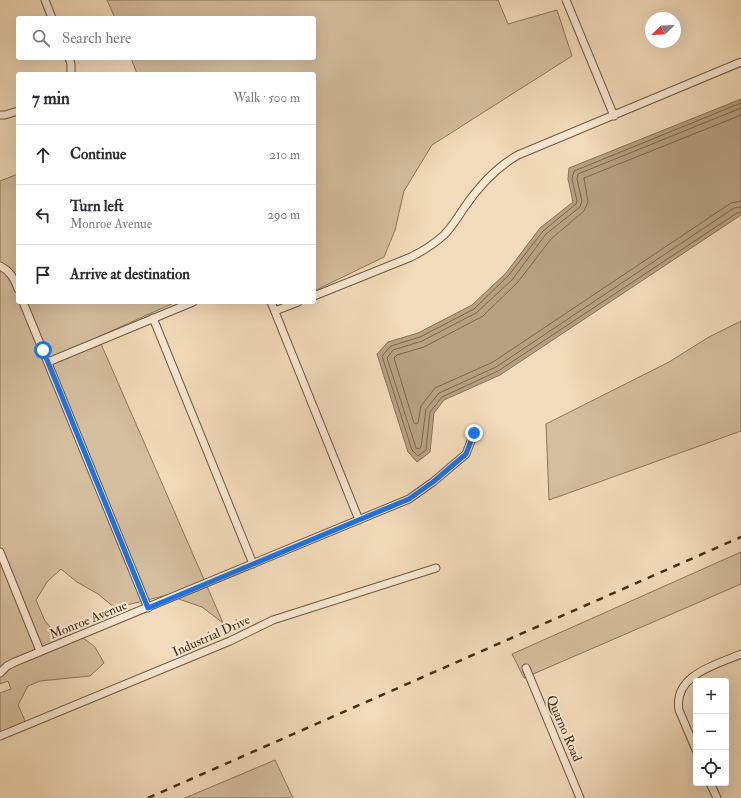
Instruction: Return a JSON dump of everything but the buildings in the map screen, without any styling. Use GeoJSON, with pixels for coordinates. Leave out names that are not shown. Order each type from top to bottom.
{"type":"FeatureCollection","features":[{"type":"Feature","properties":{"kind":"street"},"geometry":{"type":"LineString","coordinates":[[45,0],[51,16]]}},
{"type":"Feature","properties":{"kind":"street"},"geometry":{"type":"LineString","coordinates":[[566,0],[614,116]]}},
{"type":"Feature","properties":{"kind":"street"},"geometry":{"type":"LineString","coordinates":[[70,60],[71,72]]}},
{"type":"Feature","properties":{"kind":"street"},"geometry":{"type":"LineString","coordinates":[[316,295],[405,260],[426,250],[445,234],[484,181],[506,162],[518,155],[741,62]]}},
{"type":"Feature","properties":{"kind":"street"},"geometry":{"type":"LineString","coordinates":[[0,115],[16,112]]}},
{"type":"Feature","properties":{"kind":"street"},"geometry":{"type":"LineString","coordinates":[[0,266],[8,271],[14,278],[16,284]]}},
{"type":"Feature","properties":{"kind":"street"},"geometry":{"type":"LineString","coordinates":[[25,304],[148,608]]}},
{"type":"Feature","properties":{"kind":"street"},"geometry":{"type":"LineString","coordinates":[[48,362],[188,304]]}},
{"type":"Feature","properties":{"kind":"street"},"geometry":{"type":"LineString","coordinates":[[272,304],[359,520]]}},
{"type":"Feature","properties":{"kind":"street"},"geometry":{"type":"LineString","coordinates":[[275,311],[293,304]]}},
{"type":"Feature","properties":{"kind":"street"},"geometry":{"type":"LineString","coordinates":[[153,318],[253,564]]}},
{"type":"Feature","properties":{"kind":"street","name":"Monroe Avenue"},"geometry":{"type":"LineString","coordinates":[[0,673],[7,666],[40,651],[148,608],[409,499],[433,482],[466,454],[474,433]]}},
{"type":"Feature","properties":{"kind":"street"},"geometry":{"type":"LineString","coordinates":[[0,552],[40,651]]}},
{"type":"Feature","properties":{"kind":"street","name":"Industrial Drive"},"geometry":{"type":"LineString","coordinates":[[0,736],[209,650],[273,620],[436,568]]}},
{"type":"Feature","properties":{"kind":"street"},"geometry":{"type":"LineString","coordinates":[[693,743],[679,710],[678,704],[681,689],[689,679],[695,675],[741,654]]}},
{"type":"Feature","properties":{"kind":"street","name":"Quarno Road"},"geometry":{"type":"LineString","coordinates":[[526,668],[580,798]]}},
{"type":"Feature","properties":{"kind":"street"},"geometry":{"type":"LineString","coordinates":[[711,786],[717,798]]}},
{"type":"Feature","properties":{"kind":"shaded area"},"geometry":{"type":"Polygon","coordinates":[[[107,0],[498,0],[508,24],[557,10],[572,56],[432,145],[404,191],[395,230],[384,257],[316,290],[316,72],[136,72],[132,60],[316,60],[316,16],[114,16],[107,0]]]}},
{"type":"Feature","properties":{"kind":"shaded area"},"geometry":{"type":"Polygon","coordinates":[[[16,175],[16,304],[172,304],[98,337],[223,623],[202,607],[167,595],[115,608],[98,594],[77,582],[61,569],[47,582],[36,600],[45,621],[59,637],[74,631],[95,647],[104,663],[90,676],[40,681],[28,686],[18,705],[26,723],[0,733],[0,693],[11,689],[8,681],[0,684],[0,181],[16,175]]]}},
{"type":"Feature","properties":{"kind":"shaded area"},"geometry":{"type":"Polygon","coordinates":[[[741,321],[741,431],[549,500],[546,424],[669,362],[709,337],[741,321]]]}},
{"type":"Feature","properties":{"kind":"shaded area"},"geometry":{"type":"Polygon","coordinates":[[[741,552],[741,584],[524,678],[512,654],[741,552]]]}},
{"type":"Feature","properties":{"kind":"shaded area"},"geometry":{"type":"Polygon","coordinates":[[[275,760],[293,798],[185,798],[275,760]]]}},
{"type":"Feature","properties":{"kind":"water"},"geometry":{"type":"Polygon","coordinates":[[[741,99],[741,215],[500,375],[444,400],[434,413],[430,452],[417,462],[408,452],[377,354],[388,342],[418,333],[472,305],[506,273],[540,228],[573,202],[568,179],[569,168],[741,99]]]}},
{"type":"Feature","properties":{"kind":"railway"},"geometry":{"type":"LineString","coordinates":[[148,798],[741,537]]}},
{"type":"Feature","properties":{"kind":"route"},"geometry":{"type":"LineString","coordinates":[[43,350],[148,608],[409,499],[433,482],[466,454],[474,433]]}}]}
